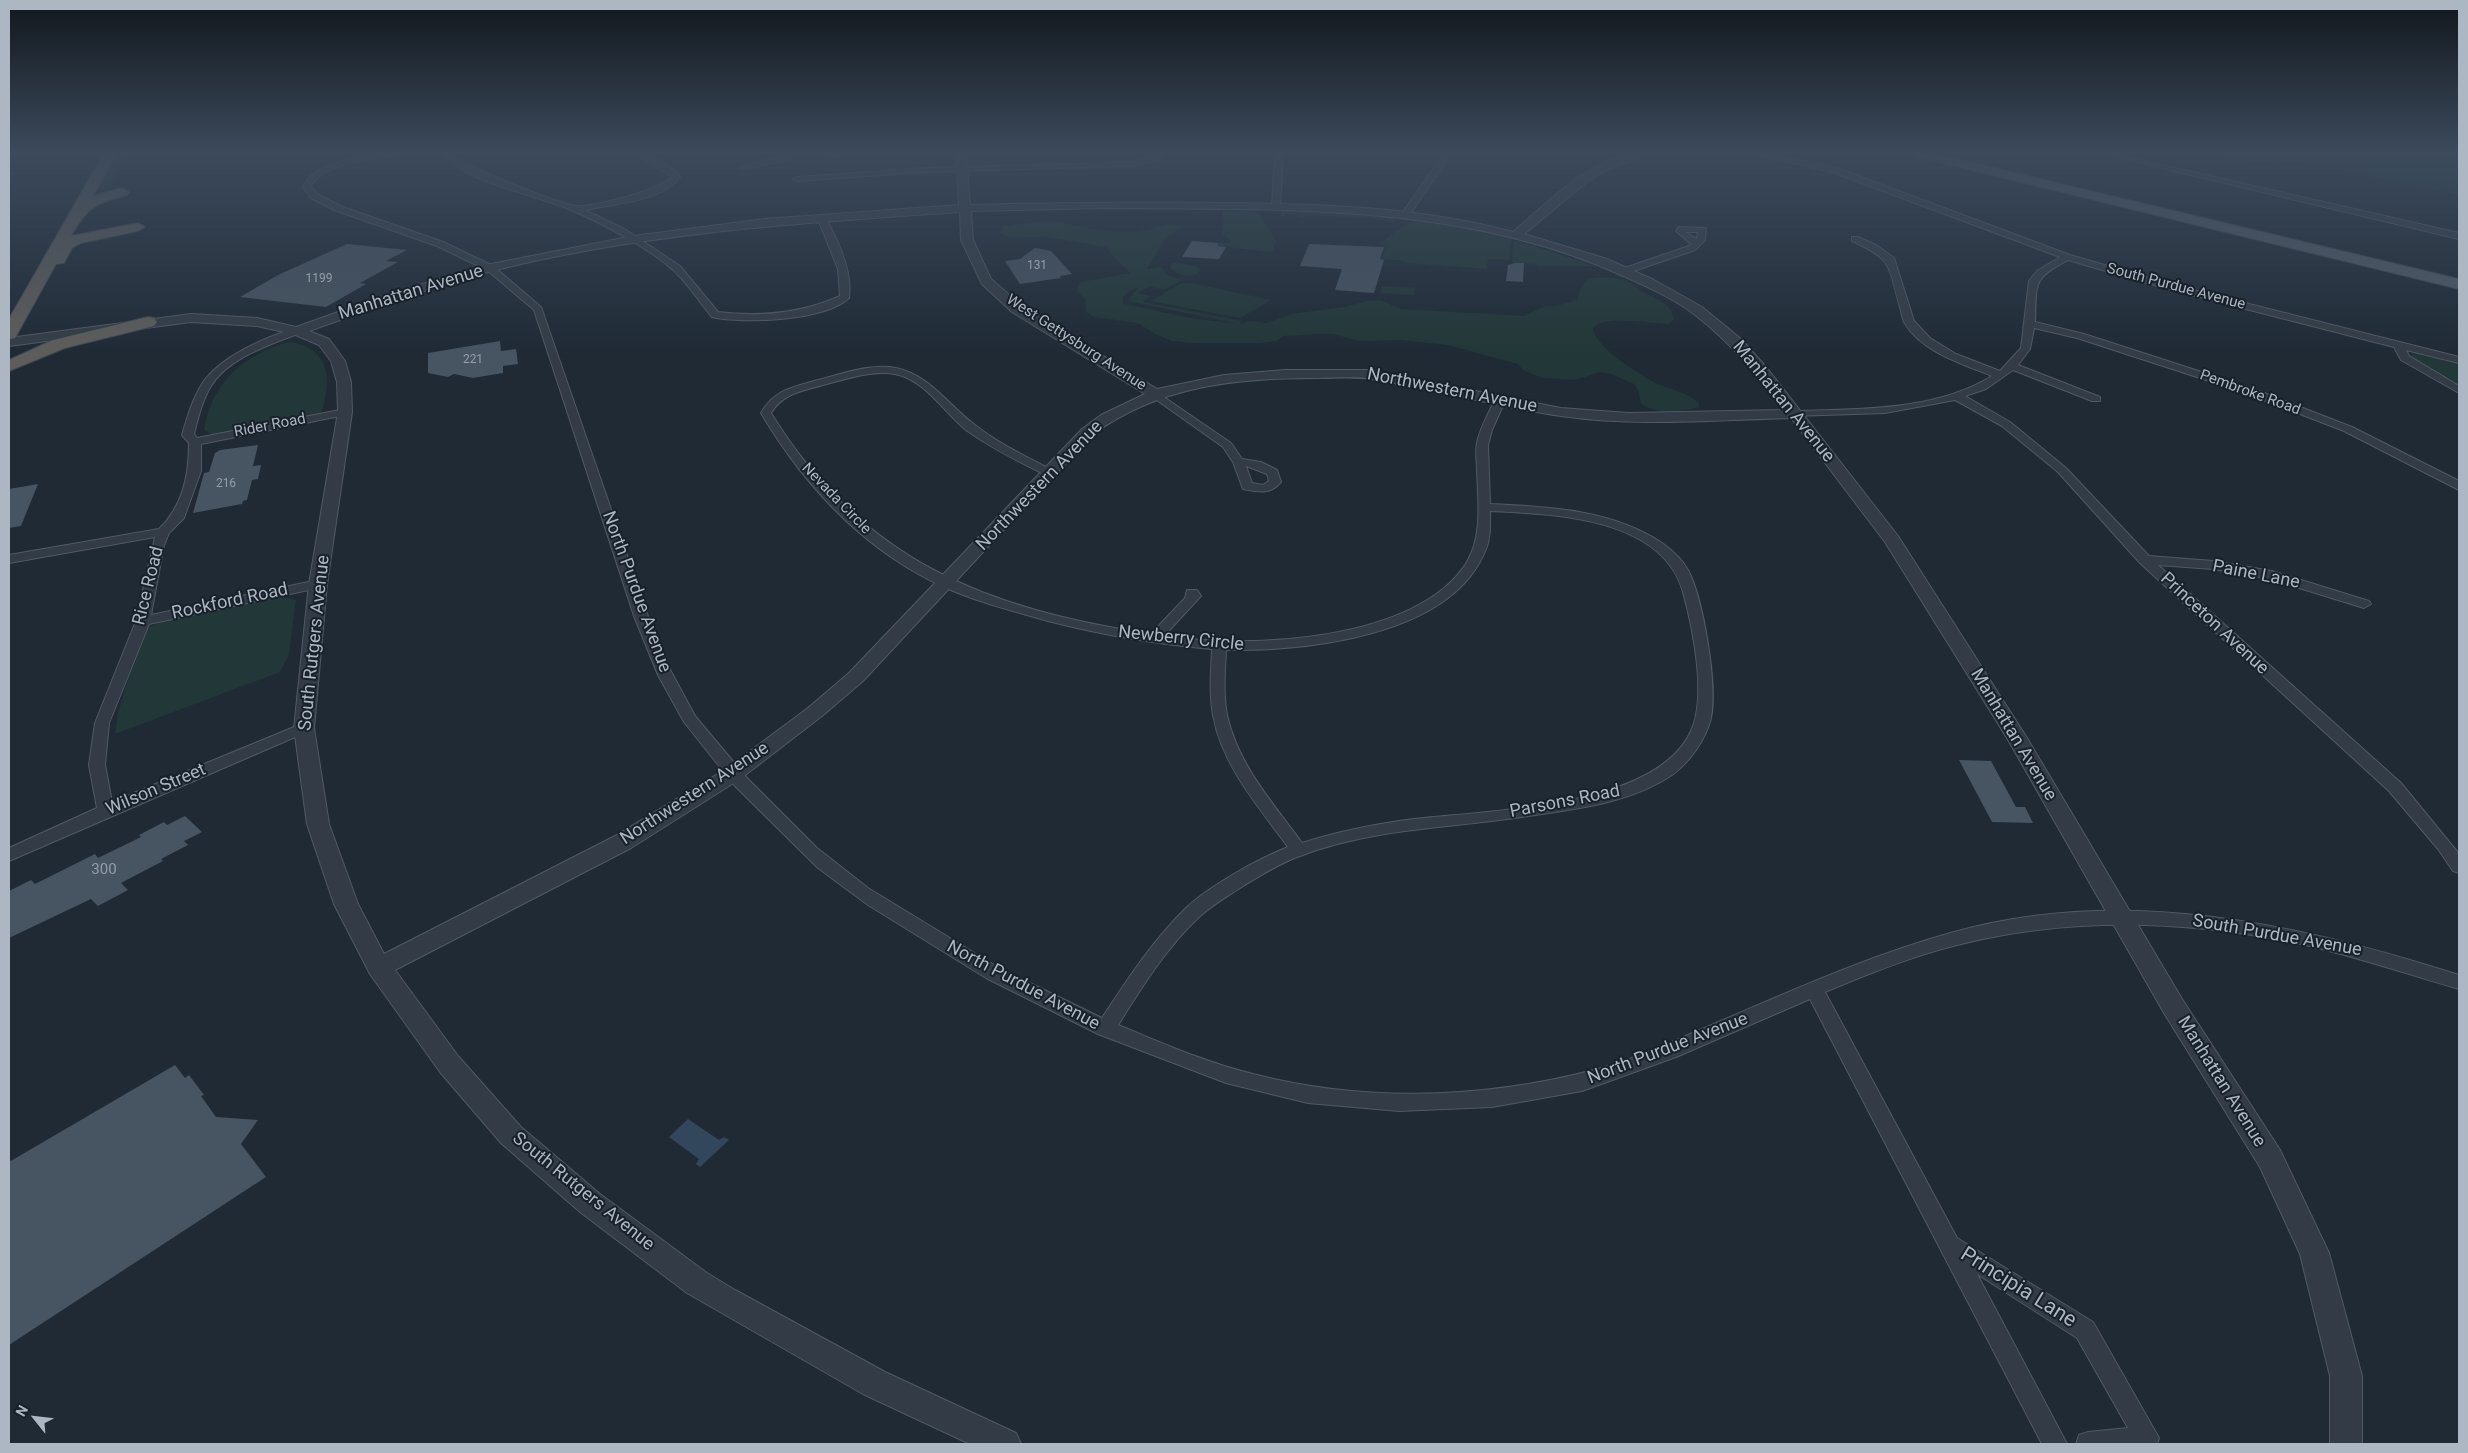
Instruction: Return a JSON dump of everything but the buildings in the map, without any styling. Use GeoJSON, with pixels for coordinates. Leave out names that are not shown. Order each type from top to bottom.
{"type":"FeatureCollection","features":[{"type":"Feature","properties":{"kind":"highway"},"geometry":{"type":"LineString","coordinates":[[44,241],[59,221]]}},
{"type":"Feature","properties":{"kind":"highway"},"geometry":{"type":"LineString","coordinates":[[9,334],[72,221]]}},
{"type":"Feature","properties":{"kind":"highway"},"geometry":{"type":"LineString","coordinates":[[39,280],[55,266],[70,242],[138,227]]}},
{"type":"Feature","properties":{"kind":"highway"},"geometry":{"type":"LineString","coordinates":[[9,366],[59,344],[148,322]]}},
{"type":"Feature","properties":{"kind":"main road"},"geometry":{"type":"LineString","coordinates":[[2213,221],[2459,277]]}},
{"type":"Feature","properties":{"kind":"main road"},"geometry":{"type":"LineString","coordinates":[[2215,221],[2459,284]]}},
{"type":"Feature","properties":{"kind":"street","name":"North Purdue Avenue"},"geometry":{"type":"LineString","coordinates":[[373,221],[440,244],[490,268],[538,309],[641,616],[660,664],[683,709],[705,741],[733,774],[780,824],[835,872],[870,897],[990,972],[1105,1029],[1213,1071],[1270,1087],[1331,1098],[1441,1102],[1554,1090],[1617,1072],[1898,957],[1952,940],[2006,927],[2121,916]]}},
{"type":"Feature","properties":{"kind":"street"},"geometry":{"type":"LineString","coordinates":[[602,221],[633,238],[678,268],[715,316],[746,319],[777,317],[826,307],[844,298],[847,290],[843,274],[823,221]]}},
{"type":"Feature","properties":{"kind":"street","name":"Manhattan Avenue"},"geometry":{"type":"LineString","coordinates":[[297,331],[393,297],[490,268],[633,238],[782,221]]}},
{"type":"Feature","properties":{"kind":"street","name":"West Gettysburg Avenue"},"geometry":{"type":"LineString","coordinates":[[965,221],[967,240],[986,281],[1017,309],[1154,394]]}},
{"type":"Feature","properties":{"kind":"street","name":"Manhattan Avenue"},"geometry":{"type":"LineString","coordinates":[[1437,221],[1516,235],[1575,252],[1625,271],[1678,299],[1717,325],[1736,342],[1762,371],[1892,540],[2017,738],[2173,1006],[2270,1159],[2314,1253],[2346,1376],[2346,1444]]}},
{"type":"Feature","properties":{"kind":"street"},"geometry":{"type":"LineString","coordinates":[[1516,235],[1533,221]]}},
{"type":"Feature","properties":{"kind":"street","name":"South Purdue Avenue"},"geometry":{"type":"LineString","coordinates":[[1970,221],[2067,257],[2167,286],[2459,360]]}},
{"type":"Feature","properties":{"kind":"street"},"geometry":{"type":"LineString","coordinates":[[2394,221],[2459,236]]}},
{"type":"Feature","properties":{"kind":"street"},"geometry":{"type":"LineString","coordinates":[[1855,239],[1872,247],[1891,260],[1909,322],[1926,340],[1952,356],[2000,375]]}},
{"type":"Feature","properties":{"kind":"street"},"geometry":{"type":"LineString","coordinates":[[1625,271],[1667,258],[1696,244]]}},
{"type":"Feature","properties":{"kind":"street","name":"Northwestern Avenue"},"geometry":{"type":"LineString","coordinates":[[379,967],[623,842],[733,774],[815,712],[856,677],[1087,432],[1106,418],[1154,394],[1224,379],[1285,374],[1369,374],[1562,412],[1628,418],[1795,414],[1908,407],[1956,396],[2000,375],[2011,366],[2025,350],[2031,324],[2030,288],[2041,271],[2067,257]]}},
{"type":"Feature","properties":{"kind":"street","name":"South Rutgers Avenue"},"geometry":{"type":"LineString","coordinates":[[9,342],[148,322],[191,318],[257,322],[297,331],[324,342],[338,361],[344,382],[345,412],[318,584],[304,728],[318,824],[346,904],[379,967],[449,1064],[511,1135],[590,1203],[697,1283],[724,1300],[874,1383],[1004,1444]]}},
{"type":"Feature","properties":{"kind":"street","name":"Pembroke Road"},"geometry":{"type":"LineString","coordinates":[[2031,324],[2080,336],[2247,390],[2348,430],[2459,486]]}},
{"type":"Feature","properties":{"kind":"street","name":"Rice Road"},"geometry":{"type":"LineString","coordinates":[[106,811],[97,764],[102,723],[143,621],[158,546],[163,532],[178,518],[195,471],[195,442],[188,435],[208,383],[226,366],[256,348],[297,331]]}},
{"type":"Feature","properties":{"kind":"street"},"geometry":{"type":"LineString","coordinates":[[2398,344],[2405,358],[2459,390]]}},
{"type":"Feature","properties":{"kind":"street"},"geometry":{"type":"LineString","coordinates":[[2011,366],[2096,399]]}},
{"type":"Feature","properties":{"kind":"street","name":"Nevada Circle"},"geometry":{"type":"LineString","coordinates":[[946,583],[890,551],[846,514],[810,476],[773,426],[766,412],[771,403],[785,392],[794,389],[868,372],[882,370],[906,374],[915,378],[970,427],[995,444],[1050,473]]}},
{"type":"Feature","properties":{"kind":"street"},"geometry":{"type":"LineString","coordinates":[[1154,394],[1227,445],[1239,462]]}},
{"type":"Feature","properties":{"kind":"street","name":"Princeton Avenue"},"geometry":{"type":"LineString","coordinates":[[1956,396],[2006,424],[2033,444],[2062,470],[2145,560],[2267,673],[2395,787],[2444,845],[2459,867]]}},
{"type":"Feature","properties":{"kind":"street","name":"Newberry Circle"},"geometry":{"type":"LineString","coordinates":[[946,583],[1008,605],[1062,620],[1154,639],[1219,646],[1266,646],[1304,643],[1377,627],[1418,610],[1451,589],[1472,562],[1481,546],[1483,507],[1482,445],[1486,430],[1500,401]]}},
{"type":"Feature","properties":{"kind":"street","name":"Rider Road"},"geometry":{"type":"LineString","coordinates":[[195,442],[345,412]]}},
{"type":"Feature","properties":{"kind":"street","name":"Parsons Road"},"geometry":{"type":"LineString","coordinates":[[1105,1029],[1149,963],[1196,909],[1245,877],[1299,850],[1376,832],[1574,804],[1627,791],[1674,766],[1698,732],[1705,713],[1697,627],[1691,591],[1682,571],[1672,558],[1648,539],[1594,518],[1557,511],[1483,507]]}},
{"type":"Feature","properties":{"kind":"street"},"geometry":{"type":"LineString","coordinates":[[9,559],[163,532]]}},
{"type":"Feature","properties":{"kind":"street","name":"Paine Lane"},"geometry":{"type":"LineString","coordinates":[[2145,560],[2213,565],[2272,575],[2364,604]]}},
{"type":"Feature","properties":{"kind":"street","name":"Rockford Road"},"geometry":{"type":"LineString","coordinates":[[143,621],[318,584]]}},
{"type":"Feature","properties":{"kind":"street"},"geometry":{"type":"LineString","coordinates":[[1154,639],[1190,601],[1194,596],[1192,593]]}},
{"type":"Feature","properties":{"kind":"street"},"geometry":{"type":"LineString","coordinates":[[1219,646],[1217,691],[1221,717],[1229,744],[1248,779],[1299,850]]}},
{"type":"Feature","properties":{"kind":"street","name":"Wilson Street"},"geometry":{"type":"LineString","coordinates":[[9,855],[106,811],[304,728]]}},
{"type":"Feature","properties":{"kind":"street","name":"South Purdue Avenue"},"geometry":{"type":"LineString","coordinates":[[2121,916],[2174,918],[2211,922],[2315,940],[2418,968],[2459,982]]}},
{"type":"Feature","properties":{"kind":"street","name":"Principia Lane"},"geometry":{"type":"LineString","coordinates":[[1815,990],[2055,1444]]}},
{"type":"Feature","properties":{"kind":"street","name":"Principia Lane"},"geometry":{"type":"LineString","coordinates":[[1949,1244],[2085,1330],[2147,1438],[2088,1444]]}},
{"type":"Feature","properties":{"kind":"green space"},"geometry":{"type":"Polygon","coordinates":[[[1048,221],[1127,232],[1144,231],[1165,225],[1184,227],[1165,238],[1147,269],[1161,267],[1167,275],[1182,280],[1163,290],[1150,286],[1138,293],[1151,296],[1144,302],[1242,321],[1240,324],[1250,321],[1267,323],[1291,314],[1380,300],[1401,309],[1524,316],[1545,306],[1556,306],[1577,300],[1580,290],[1588,279],[1600,277],[1618,278],[1629,282],[1663,302],[1670,309],[1674,319],[1669,324],[1607,321],[1593,328],[1595,336],[1620,361],[1660,385],[1690,397],[1699,403],[1699,407],[1676,411],[1661,411],[1641,403],[1638,390],[1634,384],[1611,374],[1601,372],[1575,380],[1542,378],[1523,370],[1518,364],[1448,345],[1401,340],[1360,341],[1333,334],[1283,336],[1276,341],[1260,343],[1172,341],[1155,334],[1138,323],[1094,317],[1086,312],[1085,299],[1076,290],[1081,282],[1131,273],[1119,263],[1106,247],[1046,237],[1009,238],[999,232],[1003,226],[1048,221]],[[1138,288],[1130,290],[1122,298],[1124,304],[1190,318],[1239,324],[1128,301],[1138,288]]]}},
{"type":"Feature","properties":{"kind":"green space"},"geometry":{"type":"Polygon","coordinates":[[[1224,221],[1263,221],[1276,241],[1272,252],[1217,246],[1219,243],[1228,243],[1230,240],[1221,233],[1224,221]]]}},
{"type":"Feature","properties":{"kind":"green space"},"geometry":{"type":"Polygon","coordinates":[[[1411,221],[1425,221],[1511,237],[1480,232],[1511,240],[1509,260],[1488,259],[1487,269],[1404,263],[1404,261],[1382,259],[1385,247],[1378,244],[1411,221]]]}},
{"type":"Feature","properties":{"kind":"green space"},"geometry":{"type":"Polygon","coordinates":[[[1517,241],[1595,266],[1537,266],[1536,264],[1515,263],[1512,261],[1513,242],[1517,241]]]}},
{"type":"Feature","properties":{"kind":"green space"},"geometry":{"type":"Polygon","coordinates":[[[1175,262],[1199,267],[1200,271],[1189,276],[1180,274],[1170,267],[1175,262]]]}},
{"type":"Feature","properties":{"kind":"green space"},"geometry":{"type":"Polygon","coordinates":[[[1182,283],[1191,283],[1271,300],[1240,318],[1151,301],[1182,283]]]}},
{"type":"Feature","properties":{"kind":"green space"},"geometry":{"type":"Polygon","coordinates":[[[1382,286],[1415,288],[1414,295],[1380,293],[1382,286]]]}},
{"type":"Feature","properties":{"kind":"green space"},"geometry":{"type":"Polygon","coordinates":[[[291,342],[304,345],[313,351],[325,367],[327,389],[321,413],[309,417],[212,434],[204,430],[211,404],[224,382],[232,373],[253,357],[284,343],[291,342]]]}},
{"type":"Feature","properties":{"kind":"green space"},"geometry":{"type":"Polygon","coordinates":[[[2413,353],[2459,364],[2459,385],[2409,357],[2413,353]]]}},
{"type":"Feature","properties":{"kind":"green space"},"geometry":{"type":"Polygon","coordinates":[[[283,597],[296,600],[289,655],[280,672],[115,734],[118,713],[141,636],[147,628],[161,622],[283,597]]]}},
{"type":"Feature","properties":{"kind":"water"},"geometry":{"type":"Polygon","coordinates":[[[688,1119],[719,1140],[724,1137],[729,1140],[700,1167],[696,1164],[699,1159],[669,1137],[688,1119]]]}}]}
